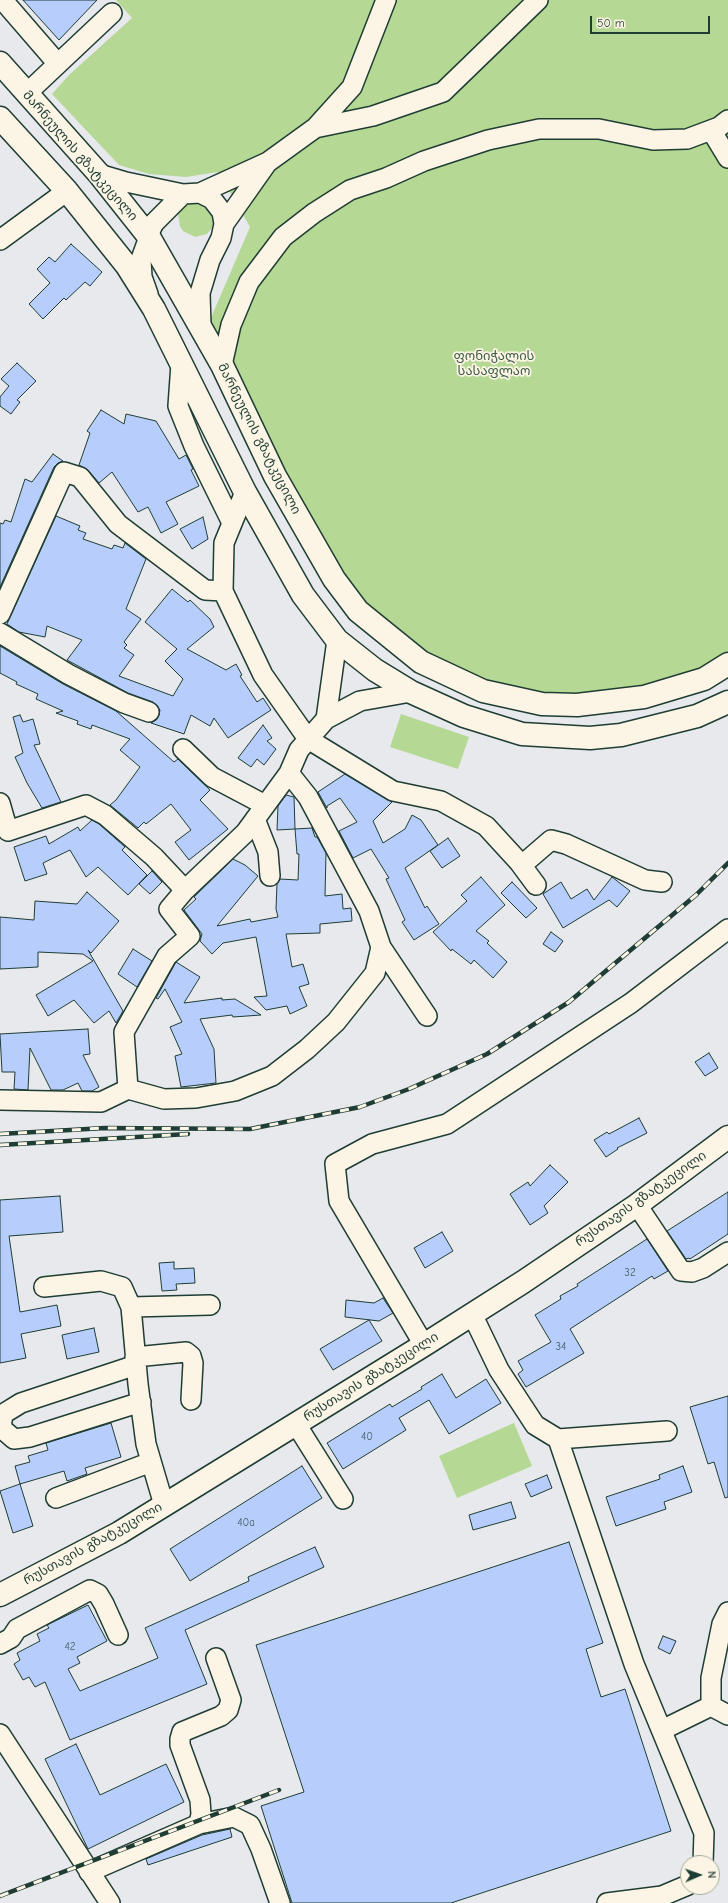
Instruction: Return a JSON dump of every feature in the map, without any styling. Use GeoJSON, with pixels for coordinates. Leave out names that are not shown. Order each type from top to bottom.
{"type":"FeatureCollection","features":[{"type":"Feature","properties":{"kind":"highway","name":"მარნეულის გზატკეცილი"},"geometry":{"type":"LineString","coordinates":[[0,63],[26,94],[99,174],[149,237],[222,365],[275,476],[334,580],[358,611],[421,662],[483,691],[542,704],[577,705],[644,697],[704,679],[728,664]]}},
{"type":"Feature","properties":{"kind":"highway"},"geometry":{"type":"LineString","coordinates":[[0,118],[67,191],[127,266],[154,309],[245,492],[303,595],[337,640],[375,670],[411,692],[464,716],[522,734],[590,738],[621,735],[690,718],[728,702]]}},
{"type":"Feature","properties":{"kind":"highway","name":"რუსთავის გზატკეცილი"},"geometry":{"type":"LineString","coordinates":[[0,1595],[119,1533],[523,1282],[637,1205],[728,1137]]}},
{"type":"Feature","properties":{"kind":"street"},"geometry":{"type":"LineString","coordinates":[[154,309],[142,277],[141,259],[149,233],[154,224],[191,193],[268,162],[315,128],[352,87],[386,0]]}},
{"type":"Feature","properties":{"kind":"street"},"geometry":{"type":"LineString","coordinates":[[315,128],[373,116],[443,92],[538,0]]}},
{"type":"Feature","properties":{"kind":"street"},"geometry":{"type":"LineString","coordinates":[[7,6],[58,64]]}},
{"type":"Feature","properties":{"kind":"street"},"geometry":{"type":"LineString","coordinates":[[26,94],[112,13]]}},
{"type":"Feature","properties":{"kind":"street"},"geometry":{"type":"LineString","coordinates":[[222,365],[231,325],[250,282],[283,238],[314,213],[350,190],[386,178],[424,161],[488,140],[539,129],[599,129],[653,140],[687,139],[719,127],[728,120]]}},
{"type":"Feature","properties":{"kind":"street"},"geometry":{"type":"LineString","coordinates":[[711,130],[728,158]]}},
{"type":"Feature","properties":{"kind":"street"},"geometry":{"type":"LineString","coordinates":[[224,224],[268,162]]}},
{"type":"Feature","properties":{"kind":"street"},"geometry":{"type":"LineString","coordinates":[[99,174],[126,182],[191,193],[216,203],[222,212],[224,224],[221,238],[210,260],[200,293],[201,326]]}},
{"type":"Feature","properties":{"kind":"street"},"geometry":{"type":"LineString","coordinates":[[0,240],[67,191]]}},
{"type":"Feature","properties":{"kind":"street"},"geometry":{"type":"LineString","coordinates":[[181,364],[178,406],[194,446],[232,523]]}},
{"type":"Feature","properties":{"kind":"street"},"geometry":{"type":"LineString","coordinates":[[0,614],[64,472],[80,476],[118,524],[205,590],[223,591]]}},
{"type":"Feature","properties":{"kind":"street"},"geometry":{"type":"LineString","coordinates":[[245,492],[224,543],[223,591],[264,675],[308,739],[393,791],[441,801],[486,826],[522,865],[536,885]]}},
{"type":"Feature","properties":{"kind":"street"},"geometry":{"type":"LineString","coordinates":[[0,633],[68,674],[124,704],[149,712]]}},
{"type":"Feature","properties":{"kind":"street"},"geometry":{"type":"LineString","coordinates":[[326,719],[337,640]]}},
{"type":"Feature","properties":{"kind":"street"},"geometry":{"type":"LineString","coordinates":[[128,1089],[124,1032],[167,956],[190,936],[169,909],[185,890],[245,833],[289,773],[299,750],[326,719],[360,701],[411,692]]}},
{"type":"Feature","properties":{"kind":"street"},"geometry":{"type":"LineString","coordinates":[[183,749],[212,776],[260,812],[268,852],[270,876]]}},
{"type":"Feature","properties":{"kind":"street"},"geometry":{"type":"LineString","coordinates":[[289,773],[308,797],[369,911],[381,947],[427,1016]]}},
{"type":"Feature","properties":{"kind":"street"},"geometry":{"type":"LineString","coordinates":[[0,803],[4,835],[86,805],[105,815],[154,857],[185,890]]}},
{"type":"Feature","properties":{"kind":"street"},"geometry":{"type":"LineString","coordinates":[[522,865],[552,840],[566,844],[645,880],[662,882]]}},
{"type":"Feature","properties":{"kind":"street"},"geometry":{"type":"LineString","coordinates":[[424,1344],[339,1201],[335,1164],[372,1144],[446,1124],[630,1003],[728,929]]}},
{"type":"Feature","properties":{"kind":"street"},"geometry":{"type":"LineString","coordinates":[[0,1100],[101,1102],[128,1089],[164,1099],[196,1098],[235,1091],[272,1076],[307,1049],[336,1022],[375,973],[381,947]]}},
{"type":"Feature","properties":{"kind":"street"},"geometry":{"type":"LineString","coordinates":[[637,1205],[681,1271],[692,1272],[703,1268],[728,1252]]}},
{"type":"Feature","properties":{"kind":"street"},"geometry":{"type":"LineString","coordinates":[[44,1287],[101,1281],[122,1287],[131,1307],[140,1402],[146,1444],[164,1505]]}},
{"type":"Feature","properties":{"kind":"street"},"geometry":{"type":"LineString","coordinates":[[131,1307],[210,1305]]}},
{"type":"Feature","properties":{"kind":"street"},"geometry":{"type":"LineString","coordinates":[[472,1314],[499,1370],[535,1425],[558,1439],[667,1431]]}},
{"type":"Feature","properties":{"kind":"street"},"geometry":{"type":"LineString","coordinates":[[140,1402],[30,1437],[14,1439],[1,1428],[2,1414],[21,1403],[136,1361],[186,1352],[191,1356],[193,1363],[191,1400]]}},
{"type":"Feature","properties":{"kind":"street"},"geometry":{"type":"LineString","coordinates":[[296,1424],[343,1499]]}},
{"type":"Feature","properties":{"kind":"street"},"geometry":{"type":"LineString","coordinates":[[558,1439],[634,1664],[704,1833],[703,1855]]}},
{"type":"Feature","properties":{"kind":"street"},"geometry":{"type":"LineString","coordinates":[[56,1498],[152,1462]]}},
{"type":"Feature","properties":{"kind":"street"},"geometry":{"type":"LineString","coordinates":[[0,1644],[11,1638],[17,1629],[90,1590],[98,1594],[118,1635]]}},
{"type":"Feature","properties":{"kind":"street"},"geometry":{"type":"LineString","coordinates":[[711,1706],[711,1678],[722,1624],[728,1612]]}},
{"type":"Feature","properties":{"kind":"street"},"geometry":{"type":"LineString","coordinates":[[199,1824],[200,1800],[180,1746],[180,1739],[182,1732],[221,1716],[228,1710],[231,1700],[216,1658]]}},
{"type":"Feature","properties":{"kind":"street"},"geometry":{"type":"LineString","coordinates":[[662,1730],[711,1706]]}},
{"type":"Feature","properties":{"kind":"street"},"geometry":{"type":"LineString","coordinates":[[711,1706],[728,1715]]}},
{"type":"Feature","properties":{"kind":"street"},"geometry":{"type":"LineString","coordinates":[[0,1734],[89,1872],[105,1901]]}},
{"type":"Feature","properties":{"kind":"street"},"geometry":{"type":"LineString","coordinates":[[89,1872],[199,1824],[234,1817],[250,1825],[261,1849],[280,1903]]}},
{"type":"Feature","properties":{"kind":"street"},"geometry":{"type":"LineString","coordinates":[[607,1903],[662,1896],[680,1888]]}},
{"type":"Feature","properties":{"kind":"green space","name":"ფონიჭალის სასაფლაო"},"geometry":{"type":"Polygon","coordinates":[[[116,0],[728,0],[728,656],[674,680],[554,700],[474,683],[426,661],[339,578],[210,320],[250,227],[218,172],[186,177],[149,174],[119,165],[52,94],[69,75],[132,18],[116,0]]]}},
{"type":"Feature","properties":{"kind":"green space"},"geometry":{"type":"Polygon","coordinates":[[[190,199],[213,206],[215,224],[207,234],[195,237],[183,231],[180,226],[178,214],[180,208],[190,199]]]}},
{"type":"Feature","properties":{"kind":"green space"},"geometry":{"type":"Polygon","coordinates":[[[401,714],[469,737],[458,769],[390,747],[401,714]]]}},
{"type":"Feature","properties":{"kind":"green space"},"geometry":{"type":"Polygon","coordinates":[[[514,1423],[532,1466],[457,1498],[439,1456],[514,1423]]]}},
{"type":"Feature","properties":{"kind":"building"},"geometry":{"type":"Polygon","coordinates":[[[23,0],[97,0],[59,40],[23,0]]]}},
{"type":"Feature","properties":{"kind":"building"},"geometry":{"type":"Polygon","coordinates":[[[71,244],[102,272],[90,286],[85,282],[66,300],[64,298],[43,319],[29,304],[50,283],[37,269],[49,257],[55,262],[71,244]]]}},
{"type":"Feature","properties":{"kind":"building"},"geometry":{"type":"Polygon","coordinates":[[[17,363],[36,381],[17,400],[20,402],[11,414],[0,406],[0,397],[9,386],[1,379],[17,363]]]}},
{"type":"Feature","properties":{"kind":"building"},"geometry":{"type":"Polygon","coordinates":[[[101,410],[124,424],[126,414],[156,421],[179,459],[186,455],[199,486],[166,502],[178,524],[161,533],[148,507],[138,512],[112,472],[99,483],[88,470],[79,465],[90,433],[87,431],[101,410]]]}},
{"type":"Feature","properties":{"kind":"building"},"geometry":{"type":"Polygon","coordinates":[[[53,454],[63,461],[54,467],[0,587],[0,523],[3,524],[5,520],[11,522],[25,479],[32,482],[53,454]]]}},
{"type":"Feature","properties":{"kind":"building"},"geometry":{"type":"Polygon","coordinates":[[[56,516],[80,526],[78,530],[86,533],[83,539],[112,549],[114,545],[123,548],[125,543],[146,559],[126,609],[141,619],[124,642],[127,645],[124,648],[134,655],[119,676],[173,696],[183,679],[165,661],[177,649],[145,622],[172,589],[188,602],[190,600],[210,619],[214,627],[187,649],[226,670],[236,664],[242,675],[240,676],[257,702],[263,698],[271,710],[228,738],[214,718],[210,726],[191,715],[184,734],[151,723],[156,720],[160,710],[153,702],[128,693],[67,660],[82,640],[47,626],[45,637],[19,632],[7,624],[56,516]]]}},
{"type":"Feature","properties":{"kind":"building"},"geometry":{"type":"Polygon","coordinates":[[[203,517],[208,539],[192,549],[180,529],[203,517]]]}},
{"type":"Feature","properties":{"kind":"building"},"geometry":{"type":"Polygon","coordinates":[[[0,646],[63,684],[116,711],[174,762],[178,759],[210,790],[200,800],[228,829],[189,860],[175,842],[191,830],[171,804],[146,824],[144,822],[138,828],[110,805],[116,800],[140,767],[120,750],[130,739],[92,725],[91,729],[77,724],[78,721],[56,713],[63,711],[36,699],[38,694],[16,684],[17,682],[0,673],[0,646]]]}},
{"type":"Feature","properties":{"kind":"building"},"geometry":{"type":"Polygon","coordinates":[[[20,715],[23,722],[33,719],[40,744],[34,745],[61,802],[42,808],[27,783],[15,757],[23,753],[13,717],[20,715]]]}},
{"type":"Feature","properties":{"kind":"building"},"geometry":{"type":"Polygon","coordinates":[[[263,725],[272,738],[267,741],[276,749],[264,765],[257,759],[251,767],[238,758],[263,725]]]}},
{"type":"Feature","properties":{"kind":"building"},"geometry":{"type":"Polygon","coordinates":[[[345,774],[392,802],[373,821],[383,843],[405,829],[412,815],[421,820],[438,845],[405,868],[425,908],[427,906],[439,924],[414,940],[402,922],[405,920],[386,879],[389,878],[371,849],[353,858],[339,831],[357,822],[340,798],[327,806],[327,808],[318,792],[345,774]]]}},
{"type":"Feature","properties":{"kind":"building"},"geometry":{"type":"Polygon","coordinates":[[[286,795],[294,797],[295,829],[277,830],[278,806],[286,795]]]}},
{"type":"Feature","properties":{"kind":"building"},"geometry":{"type":"Polygon","coordinates":[[[92,820],[99,824],[125,847],[122,850],[147,875],[128,895],[98,867],[86,877],[70,850],[43,863],[47,874],[25,881],[14,847],[46,836],[49,844],[78,827],[80,831],[92,820]]]}},
{"type":"Feature","properties":{"kind":"building"},"geometry":{"type":"Polygon","coordinates":[[[312,828],[315,837],[317,837],[326,853],[325,896],[342,894],[343,909],[351,908],[352,921],[320,924],[320,933],[286,934],[292,967],[303,964],[309,984],[299,987],[307,1006],[290,1014],[287,1006],[266,1010],[254,997],[267,996],[256,937],[223,943],[212,954],[200,941],[202,934],[184,910],[196,899],[194,897],[233,859],[245,865],[258,876],[217,926],[250,919],[251,922],[278,917],[276,909],[277,884],[280,879],[298,880],[299,854],[297,854],[295,829],[312,828]]]}},
{"type":"Feature","properties":{"kind":"building"},"geometry":{"type":"Polygon","coordinates":[[[448,838],[460,856],[442,868],[430,851],[448,838]]]}},
{"type":"Feature","properties":{"kind":"building"},"geometry":{"type":"Polygon","coordinates":[[[152,871],[162,882],[150,894],[139,884],[152,871]]]}},
{"type":"Feature","properties":{"kind":"building"},"geometry":{"type":"Polygon","coordinates":[[[481,877],[505,905],[476,931],[489,941],[487,943],[507,962],[493,978],[474,960],[471,964],[452,949],[451,951],[433,932],[467,901],[461,895],[481,877]]]}},
{"type":"Feature","properties":{"kind":"building"},"geometry":{"type":"Polygon","coordinates":[[[612,877],[630,891],[617,907],[609,900],[563,928],[543,894],[561,882],[571,899],[587,889],[594,900],[612,877]]]}},
{"type":"Feature","properties":{"kind":"building"},"geometry":{"type":"Polygon","coordinates":[[[512,882],[537,908],[526,918],[501,893],[512,882]]]}},
{"type":"Feature","properties":{"kind":"building"},"geometry":{"type":"Polygon","coordinates":[[[87,892],[119,921],[91,953],[88,950],[123,1011],[116,1023],[109,1011],[94,1023],[74,1000],[48,1016],[36,995],[93,961],[83,954],[38,952],[38,967],[0,969],[0,917],[34,920],[35,901],[77,904],[87,892]]]}},
{"type":"Feature","properties":{"kind":"building"},"geometry":{"type":"Polygon","coordinates":[[[551,932],[563,941],[555,952],[543,944],[551,932]]]}},
{"type":"Feature","properties":{"kind":"building"},"geometry":{"type":"Polygon","coordinates":[[[133,949],[152,961],[137,987],[118,974],[133,949]]]}},
{"type":"Feature","properties":{"kind":"building"},"geometry":{"type":"Polygon","coordinates":[[[176,962],[200,977],[184,1003],[222,998],[222,1000],[235,999],[261,1015],[233,1017],[232,1015],[200,1019],[214,1049],[216,1083],[181,1087],[175,1056],[182,1054],[170,1027],[182,1022],[165,989],[158,999],[156,998],[176,962]]]}},
{"type":"Feature","properties":{"kind":"building"},"geometry":{"type":"Polygon","coordinates":[[[88,1029],[90,1054],[83,1055],[99,1087],[92,1091],[82,1091],[78,1083],[63,1090],[51,1090],[30,1048],[28,1090],[14,1089],[15,1072],[2,1072],[0,1034],[88,1029]]]}},
{"type":"Feature","properties":{"kind":"building"},"geometry":{"type":"Polygon","coordinates":[[[709,1053],[718,1068],[705,1076],[695,1062],[709,1053]]]}},
{"type":"Feature","properties":{"kind":"building"},"geometry":{"type":"Polygon","coordinates":[[[639,1118],[647,1133],[617,1148],[618,1149],[606,1157],[594,1140],[607,1132],[609,1134],[639,1118]]]}},
{"type":"Feature","properties":{"kind":"building"},"geometry":{"type":"Polygon","coordinates":[[[550,1165],[568,1182],[544,1206],[548,1213],[530,1225],[510,1194],[528,1182],[530,1186],[550,1165]]]}},
{"type":"Feature","properties":{"kind":"building"},"geometry":{"type":"Polygon","coordinates":[[[728,1192],[728,1234],[690,1259],[686,1259],[667,1231],[728,1192]]]}},
{"type":"Feature","properties":{"kind":"building"},"geometry":{"type":"Polygon","coordinates":[[[60,1196],[63,1232],[9,1236],[20,1312],[57,1305],[61,1326],[21,1334],[26,1358],[0,1363],[0,1200],[60,1196]]]}},
{"type":"Feature","properties":{"kind":"building"},"geometry":{"type":"Polygon","coordinates":[[[442,1232],[453,1251],[425,1268],[414,1248],[442,1232]]]}},
{"type":"Feature","properties":{"kind":"building"},"geometry":{"type":"Polygon","coordinates":[[[647,1239],[668,1271],[654,1279],[652,1276],[570,1329],[584,1353],[526,1387],[518,1374],[523,1370],[518,1361],[551,1342],[535,1315],[561,1299],[560,1296],[578,1286],[577,1284],[647,1239]]]}},
{"type":"Feature","properties":{"kind":"building"},"geometry":{"type":"Polygon","coordinates":[[[174,1262],[174,1269],[194,1268],[195,1283],[176,1284],[177,1290],[162,1291],[159,1263],[174,1262]]]}},
{"type":"Feature","properties":{"kind":"building"},"geometry":{"type":"Polygon","coordinates":[[[383,1298],[393,1313],[379,1321],[345,1317],[346,1300],[374,1303],[383,1298]]]}},
{"type":"Feature","properties":{"kind":"building"},"geometry":{"type":"Polygon","coordinates":[[[369,1320],[382,1341],[333,1370],[320,1349],[369,1320]]]}},
{"type":"Feature","properties":{"kind":"building"},"geometry":{"type":"Polygon","coordinates":[[[94,1328],[99,1352],[67,1359],[62,1335],[94,1328]]]}},
{"type":"Feature","properties":{"kind":"building"},"geometry":{"type":"Polygon","coordinates":[[[442,1374],[456,1398],[486,1379],[501,1403],[449,1434],[429,1400],[399,1418],[406,1430],[343,1469],[327,1443],[390,1404],[392,1407],[422,1389],[421,1387],[442,1374]]]}},
{"type":"Feature","properties":{"kind":"building"},"geometry":{"type":"Polygon","coordinates":[[[728,1396],[728,1497],[725,1498],[714,1462],[708,1464],[690,1407],[728,1396]]]}},
{"type":"Feature","properties":{"kind":"building"},"geometry":{"type":"Polygon","coordinates":[[[111,1423],[121,1457],[85,1468],[87,1474],[67,1481],[64,1471],[20,1484],[15,1466],[30,1462],[28,1456],[48,1450],[46,1443],[111,1423]]]}},
{"type":"Feature","properties":{"kind":"building"},"geometry":{"type":"Polygon","coordinates":[[[302,1466],[322,1498],[190,1581],[170,1549],[302,1466]]]}},
{"type":"Feature","properties":{"kind":"building"},"geometry":{"type":"Polygon","coordinates":[[[683,1466],[692,1492],[664,1502],[666,1509],[616,1526],[606,1497],[660,1479],[659,1475],[683,1466]]]}},
{"type":"Feature","properties":{"kind":"building"},"geometry":{"type":"Polygon","coordinates":[[[547,1475],[552,1488],[531,1497],[525,1484],[547,1475]]]}},
{"type":"Feature","properties":{"kind":"building"},"geometry":{"type":"Polygon","coordinates":[[[20,1484],[33,1526],[13,1533],[0,1491],[20,1484]]]}},
{"type":"Feature","properties":{"kind":"building"},"geometry":{"type":"Polygon","coordinates":[[[511,1502],[516,1518],[473,1530],[469,1515],[511,1502]]]}},
{"type":"Feature","properties":{"kind":"building"},"geometry":{"type":"Polygon","coordinates":[[[569,1542],[603,1643],[586,1649],[601,1697],[625,1689],[671,1831],[451,1903],[292,1903],[261,1806],[304,1792],[256,1645],[569,1542]]]}},
{"type":"Feature","properties":{"kind":"building"},"geometry":{"type":"Polygon","coordinates":[[[315,1547],[324,1567],[185,1630],[207,1684],[70,1740],[45,1682],[35,1687],[29,1677],[23,1680],[14,1664],[20,1660],[17,1653],[40,1641],[37,1634],[49,1628],[47,1625],[88,1605],[107,1641],[77,1657],[80,1663],[68,1669],[80,1691],[158,1658],[145,1628],[249,1581],[248,1577],[315,1547]]]}},
{"type":"Feature","properties":{"kind":"building"},"geometry":{"type":"Polygon","coordinates":[[[663,1636],[676,1641],[670,1654],[658,1648],[663,1636]]]}},
{"type":"Feature","properties":{"kind":"building"},"geometry":{"type":"Polygon","coordinates":[[[76,1744],[100,1795],[166,1764],[184,1802],[88,1849],[45,1759],[76,1744]]]}},
{"type":"Feature","properties":{"kind":"building"},"geometry":{"type":"Polygon","coordinates":[[[230,1829],[232,1837],[148,1865],[146,1859],[202,1835],[230,1829]]]}},
{"type":"Feature","properties":{"kind":"railway"},"geometry":{"type":"LineString","coordinates":[[0,1134],[105,1128],[250,1129],[360,1107],[409,1089],[487,1054],[569,1002],[696,895],[728,863]]}},
{"type":"Feature","properties":{"kind":"railway"},"geometry":{"type":"LineString","coordinates":[[0,1145],[188,1134]]}},
{"type":"Feature","properties":{"kind":"railway"},"geometry":{"type":"LineString","coordinates":[[0,1896],[279,1790]]}}]}
